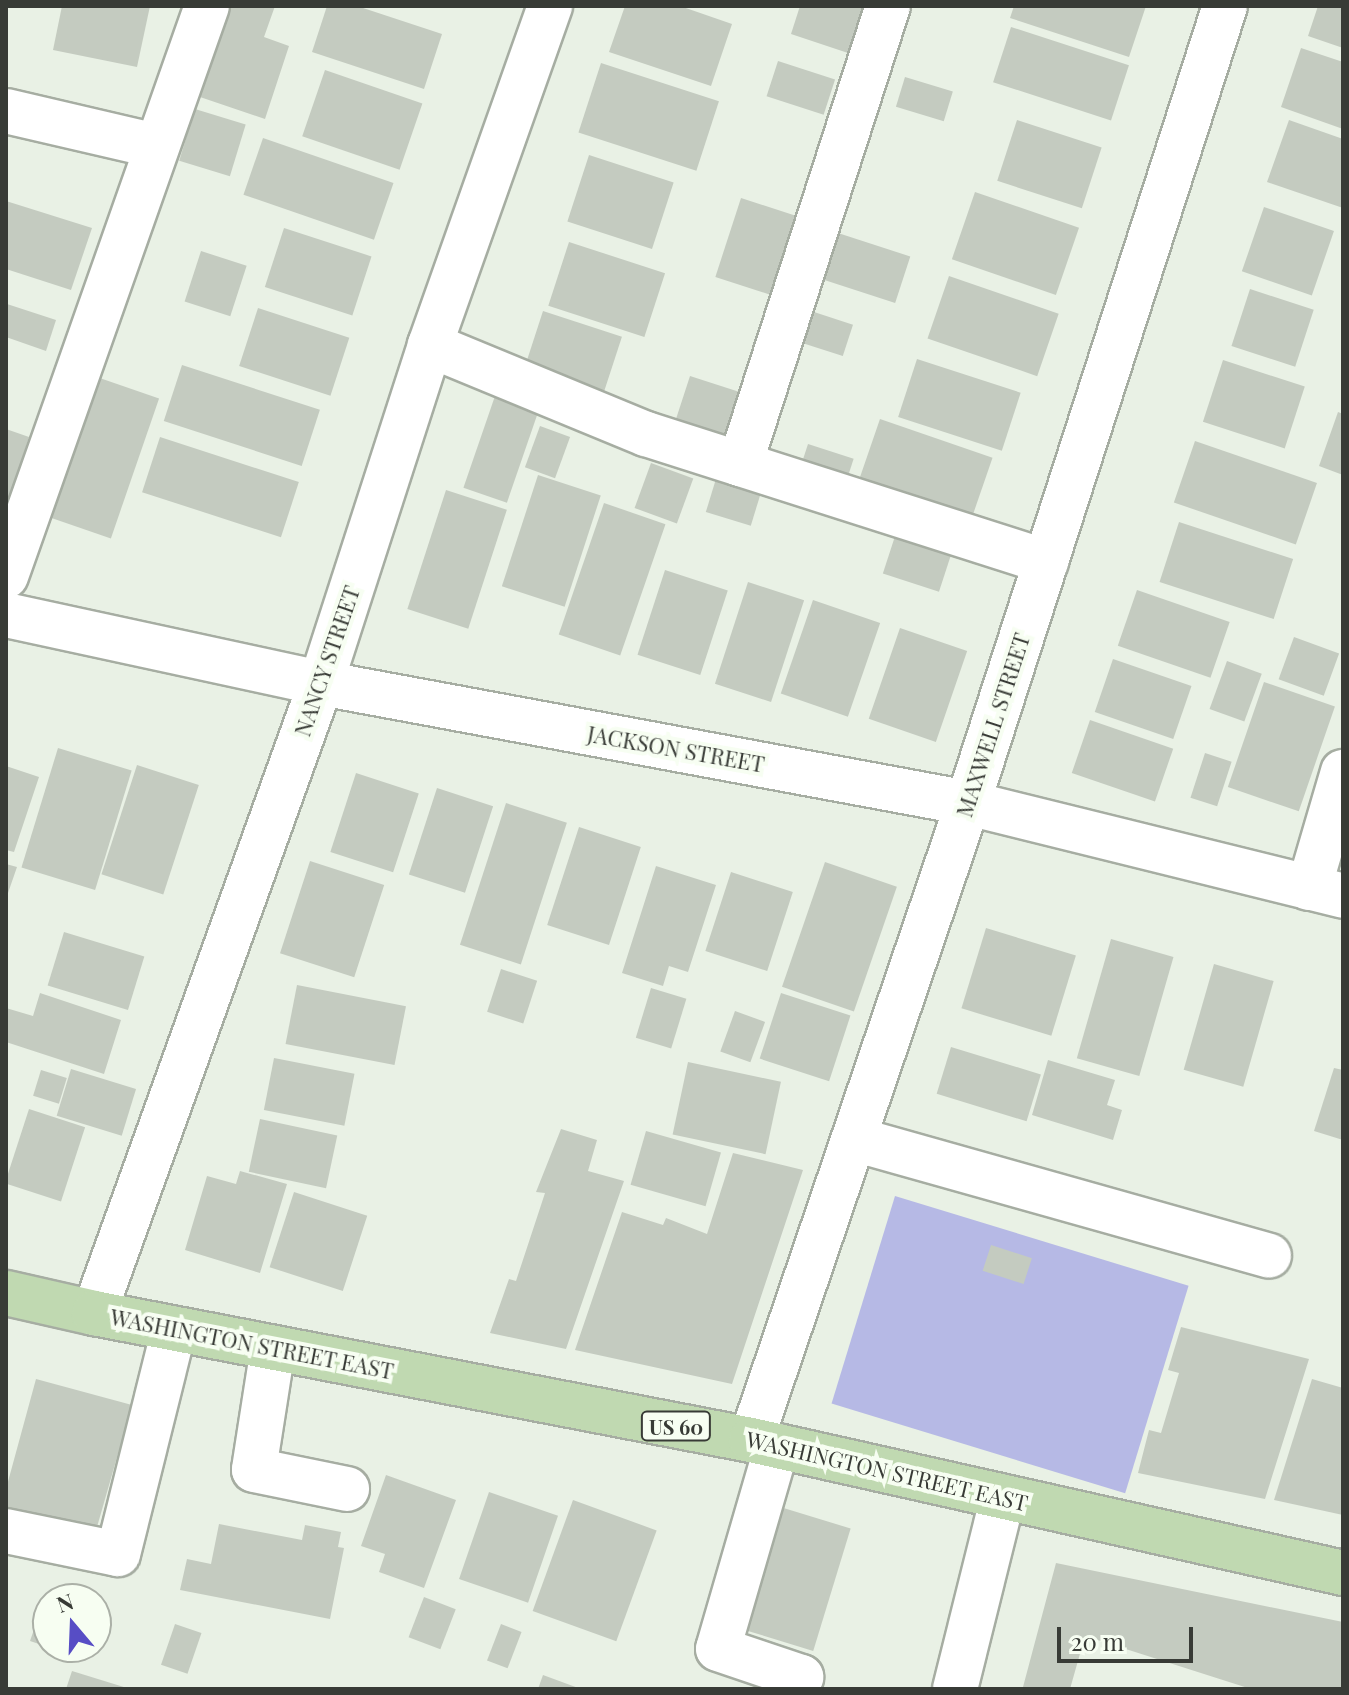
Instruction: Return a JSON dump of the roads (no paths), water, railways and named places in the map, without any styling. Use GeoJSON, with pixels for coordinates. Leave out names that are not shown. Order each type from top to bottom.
{"type":"FeatureCollection","features":[{"type":"Feature","properties":{"kind":"main road","name":"WASHINGTON STREET EAST"},"geometry":{"type":"LineString","coordinates":[[6,1293],[174,1329],[764,1443],[1343,1573]]}},
{"type":"Feature","properties":{"kind":"street"},"geometry":{"type":"LineString","coordinates":[[6,576],[207,6]]}},
{"type":"Feature","properties":{"kind":"street","name":"NANCY STREET"},"geometry":{"type":"LineString","coordinates":[[94,1313],[321,683],[430,345],[550,6]]}},
{"type":"Feature","properties":{"kind":"street"},"geometry":{"type":"LineString","coordinates":[[740,464],[888,6]]}},
{"type":"Feature","properties":{"kind":"street","name":"MAXWELL STREET"},"geometry":{"type":"LineString","coordinates":[[797,1689],[801,1677],[718,1649],[764,1443],[854,1139],[968,803],[1225,6]]}},
{"type":"Feature","properties":{"kind":"street"},"geometry":{"type":"LineString","coordinates":[[6,111],[157,146]]}},
{"type":"Feature","properties":{"kind":"street"},"geometry":{"type":"LineString","coordinates":[[430,345],[646,434],[1046,562]]}},
{"type":"Feature","properties":{"kind":"street","name":"JACKSON STREET"},"geometry":{"type":"LineString","coordinates":[[6,615],[321,683],[968,803],[1326,892]]}},
{"type":"Feature","properties":{"kind":"street"},"geometry":{"type":"LineString","coordinates":[[1326,892],[1343,772]]}},
{"type":"Feature","properties":{"kind":"street"},"geometry":{"type":"LineString","coordinates":[[854,1139],[1269,1256]]}},
{"type":"Feature","properties":{"kind":"street"},"geometry":{"type":"LineString","coordinates":[[6,1531],[118,1554],[174,1329]]}},
{"type":"Feature","properties":{"kind":"street"},"geometry":{"type":"LineString","coordinates":[[273,1348],[254,1470],[347,1489]]}},
{"type":"Feature","properties":{"kind":"street"},"geometry":{"type":"LineString","coordinates":[[955,1689],[1003,1497]]}}]}
